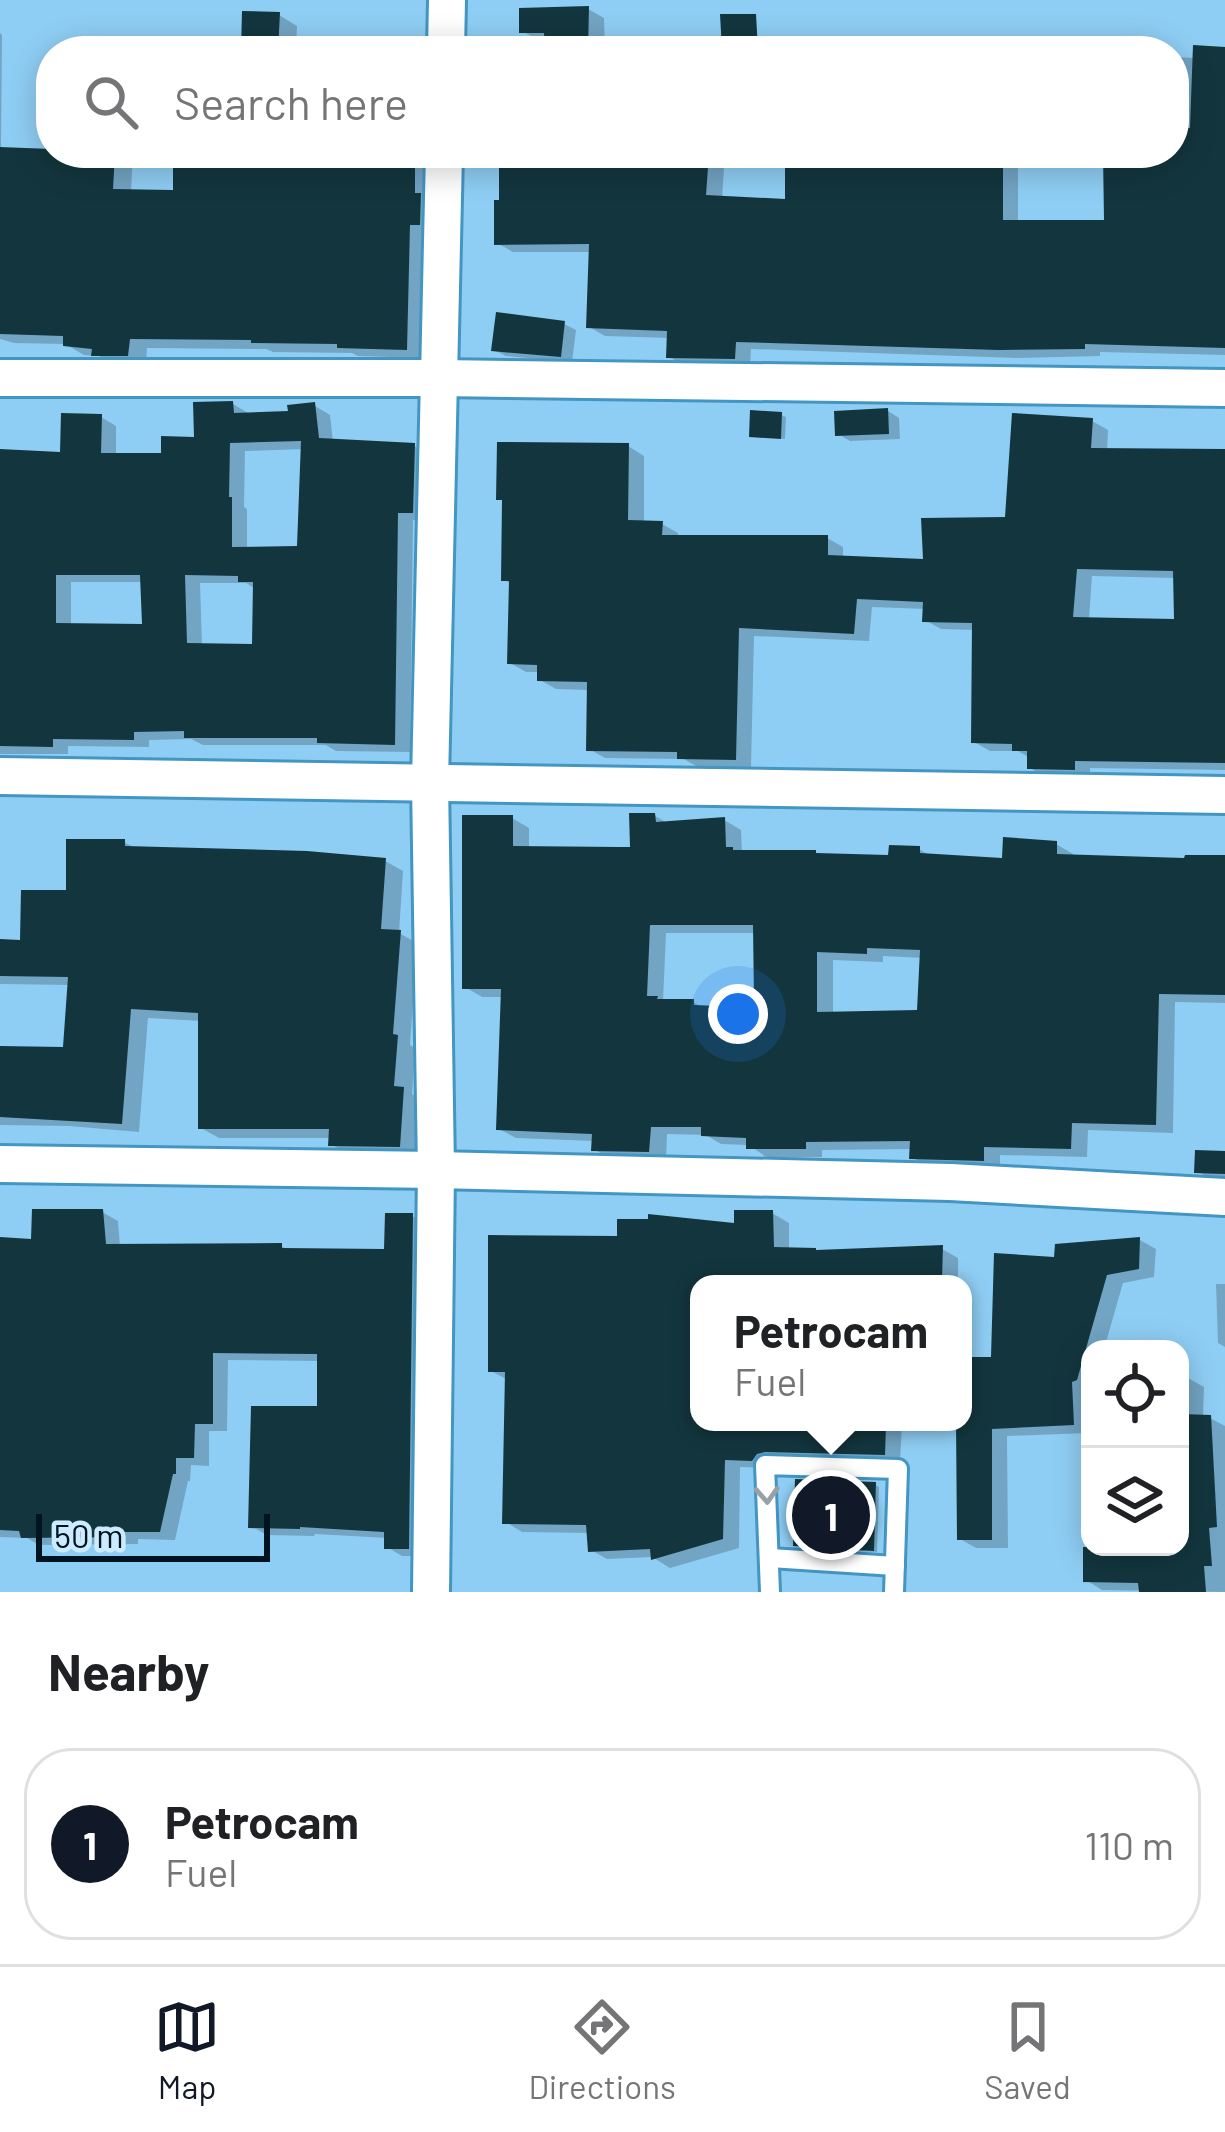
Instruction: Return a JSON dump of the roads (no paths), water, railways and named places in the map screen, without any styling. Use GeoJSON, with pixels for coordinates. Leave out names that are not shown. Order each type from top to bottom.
{"type":"FeatureCollection","features":[{"type":"Feature","properties":{"kind":"street"},"geometry":{"type":"LineString","coordinates":[[447,36],[448,0]]}},
{"type":"Feature","properties":{"kind":"street"},"geometry":{"type":"LineString","coordinates":[[431,1592],[436,1170],[430,782],[444,168]]}},
{"type":"Feature","properties":{"kind":"street"},"geometry":{"type":"LineString","coordinates":[[0,378],[1225,388]]}},
{"type":"Feature","properties":{"kind":"street"},"geometry":{"type":"LineString","coordinates":[[0,776],[1225,795]]}},
{"type":"Feature","properties":{"kind":"street"},"geometry":{"type":"LineString","coordinates":[[0,1164],[950,1182],[1225,1197]]}},
{"type":"Feature","properties":{"kind":"lane"},"geometry":{"type":"LineString","coordinates":[[770,1592],[765,1466],[824,1478],[898,1469],[894,1592]]}},
{"type":"Feature","properties":{"kind":"lane"},"geometry":{"type":"LineString","coordinates":[[770,1558],[826,1557],[895,1566]]}},
{"type":"Feature","properties":{"kind":"place","name":"Petrocam"},"geometry":{"type":"Point","coordinates":[831,1515]}}]}
